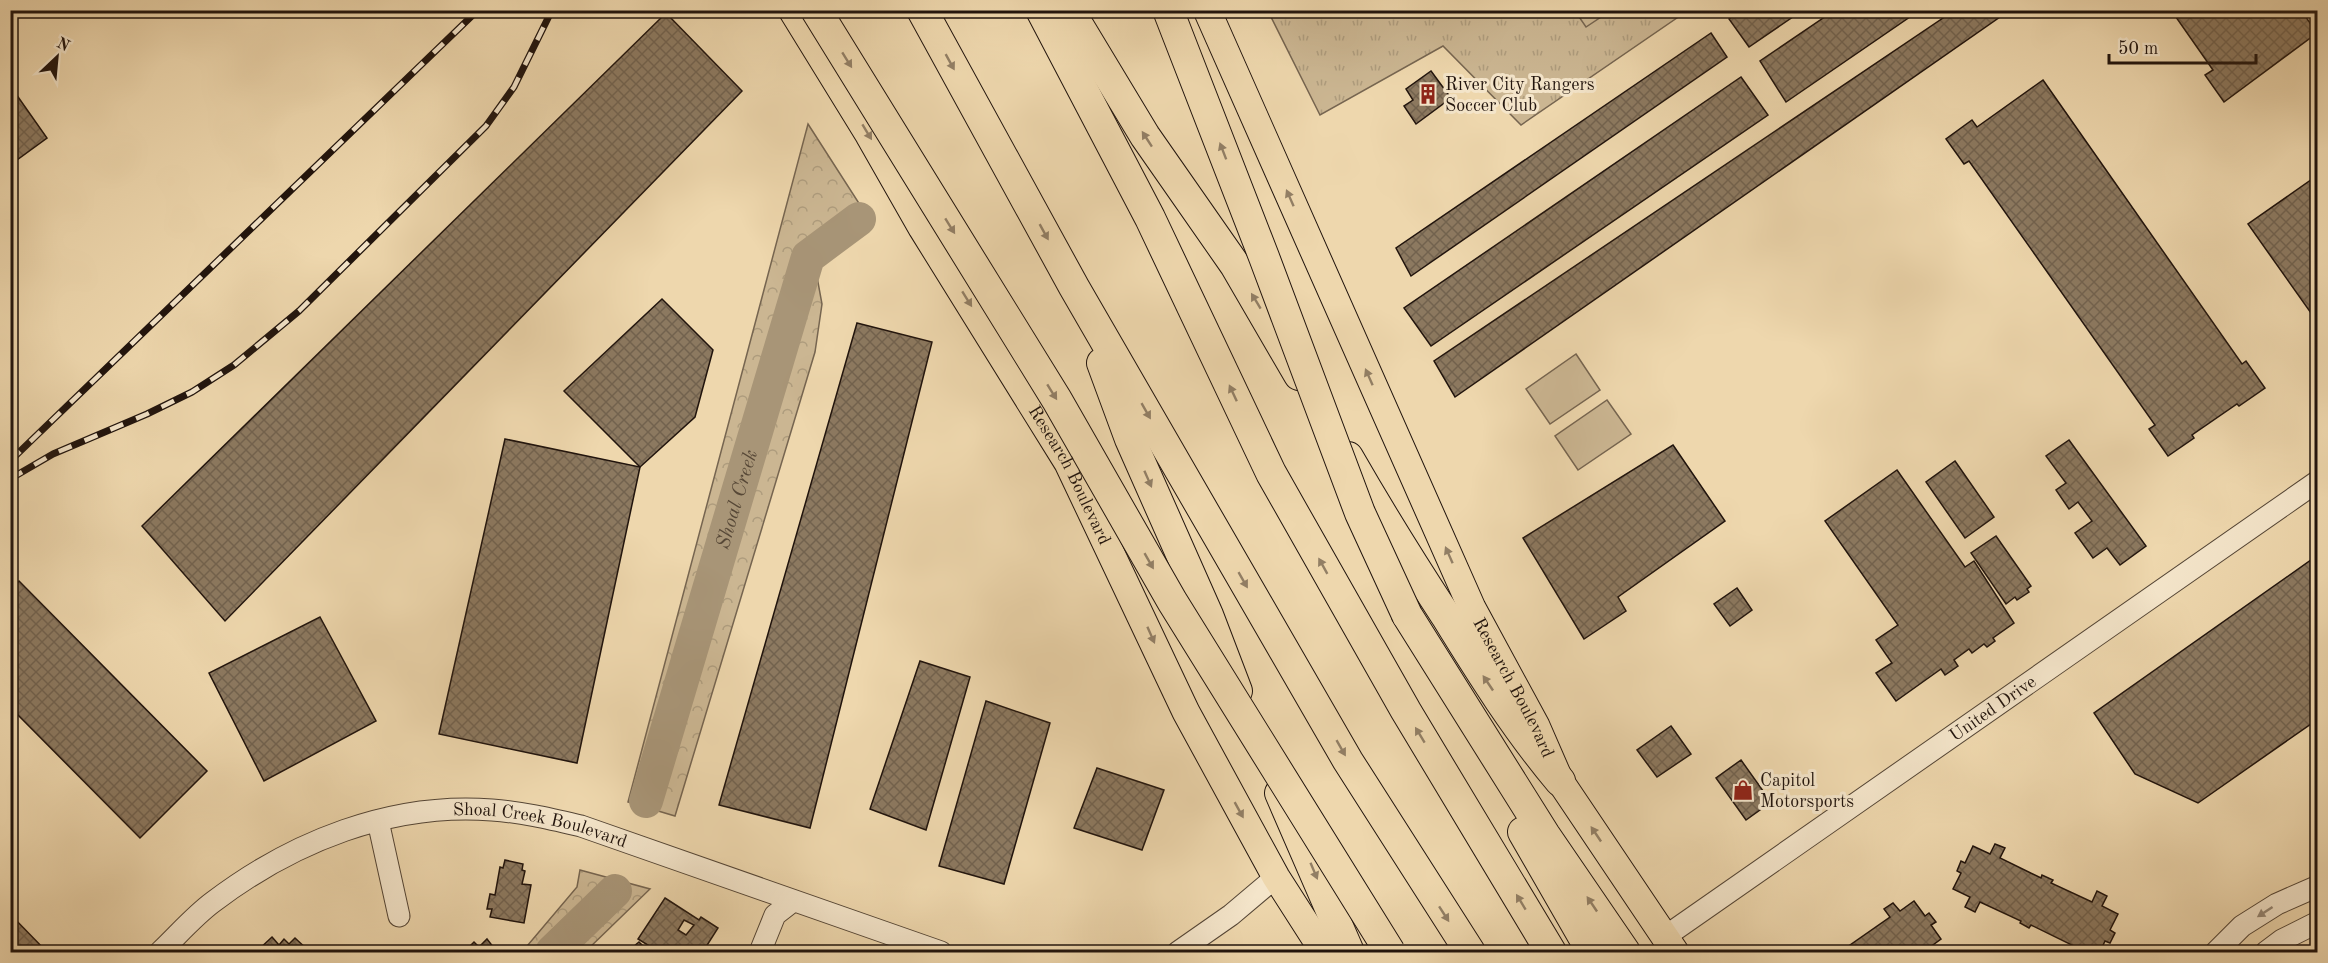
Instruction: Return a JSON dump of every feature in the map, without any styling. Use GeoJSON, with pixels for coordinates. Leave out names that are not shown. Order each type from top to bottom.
{"type":"FeatureCollection","features":[{"type":"Feature","properties":{"kind":"highway"},"geometry":{"type":"LineString","coordinates":[[816,10],[1057,400],[1172,601],[1390,952]]}},
{"type":"Feature","properties":{"kind":"highway"},"geometry":{"type":"LineString","coordinates":[[922,10],[1074,287],[1348,761],[1470,952]]}},
{"type":"Feature","properties":{"kind":"highway"},"geometry":{"type":"LineString","coordinates":[[1041,10],[1150,218],[1271,473],[1406,711],[1551,952]]}},
{"type":"Feature","properties":{"kind":"highway"},"geometry":{"type":"LineString","coordinates":[[1070,10],[1145,136],[1234,265],[1378,509],[1477,666],[1535,751],[1560,780]]}},
{"type":"Feature","properties":{"kind":"highway"},"geometry":{"type":"LineString","coordinates":[[1168,10],[1360,513],[1435,673],[1536,857],[1592,952]]}},
{"type":"Feature","properties":{"kind":"highway"},"geometry":{"type":"LineString","coordinates":[[1074,287],[1130,439],[1208,615],[1233,683],[1349,952]]}},
{"type":"Feature","properties":{"kind":"highway"},"geometry":{"type":"LineString","coordinates":[[1407,615],[1545,835],[1625,952]]}},
{"type":"Feature","properties":{"kind":"main road","name":"Research Boulevard"},"geometry":{"type":"LineString","coordinates":[[792,10],[863,125],[922,228],[1068,463],[1186,712],[1276,877],[1324,952]]}},
{"type":"Feature","properties":{"kind":"main road","name":"Research Boulevard"},"geometry":{"type":"LineString","coordinates":[[1207,10],[1472,608],[1536,726],[1560,780],[1671,944]]}},
{"type":"Feature","properties":{"kind":"street","name":"United Drive"},"geometry":{"type":"LineString","coordinates":[[1671,944],[2318,481]]}},
{"type":"Feature","properties":{"kind":"street","name":"Shoal Creek Boulevard"},"geometry":{"type":"LineString","coordinates":[[160,952],[210,903],[286,854],[357,825],[439,810],[490,810],[534,815],[581,826],[941,952]]}},
{"type":"Feature","properties":{"kind":"street"},"geometry":{"type":"LineString","coordinates":[[378,821],[399,916]]}},
{"type":"Feature","properties":{"kind":"street"},"geometry":{"type":"LineString","coordinates":[[1178,952],[1231,915],[1276,877]]}},
{"type":"Feature","properties":{"kind":"street"},"geometry":{"type":"LineString","coordinates":[[2216,952],[2242,926],[2277,904],[2318,886]]}},
{"type":"Feature","properties":{"kind":"street"},"geometry":{"type":"LineString","coordinates":[[760,952],[775,915],[793,901]]}},
{"type":"Feature","properties":{"kind":"street"},"geometry":{"type":"LineString","coordinates":[[2266,952],[2282,940],[2318,922]]}},
{"type":"Feature","properties":{"kind":"green space"},"geometry":{"type":"Polygon","coordinates":[[[1268,11],[1687,11],[1521,125],[1443,46],[1320,115],[1268,11]]]}},
{"type":"Feature","properties":{"kind":"green space"},"geometry":{"type":"Polygon","coordinates":[[[1575,11],[1610,11],[1586,27],[1575,11]]]}},
{"type":"Feature","properties":{"kind":"green space"},"geometry":{"type":"Polygon","coordinates":[[[808,124],[871,222],[826,250],[815,266],[822,304],[815,352],[675,816],[628,802],[808,124]]]}},
{"type":"Feature","properties":{"kind":"green space"},"geometry":{"type":"Polygon","coordinates":[[[1576,354],[1600,390],[1550,424],[1526,389],[1576,354]]]}},
{"type":"Feature","properties":{"kind":"green space"},"geometry":{"type":"Polygon","coordinates":[[[1607,400],[1631,434],[1578,470],[1555,436],[1607,400]]]}},
{"type":"Feature","properties":{"kind":"green space"},"geometry":{"type":"Polygon","coordinates":[[[580,870],[650,889],[585,952],[522,952],[577,887],[580,870]]]}},
{"type":"Feature","properties":{"kind":"building"},"geometry":{"type":"Polygon","coordinates":[[[1742,10],[1803,10],[1749,47],[1729,19],[1742,10]]]}},
{"type":"Feature","properties":{"kind":"building"},"geometry":{"type":"Polygon","coordinates":[[[1835,10],[1920,10],[1786,102],[1760,61],[1835,10]]]}},
{"type":"Feature","properties":{"kind":"building"},"geometry":{"type":"Polygon","coordinates":[[[1955,10],[2010,10],[1455,397],[1434,361],[1955,10]]]}},
{"type":"Feature","properties":{"kind":"building"},"geometry":{"type":"Polygon","coordinates":[[[2171,10],[2301,10],[2317,33],[2224,102],[2205,75],[2213,70],[2171,10]]]}},
{"type":"Feature","properties":{"kind":"building"},"geometry":{"type":"Polygon","coordinates":[[[666,13],[742,91],[225,621],[142,526],[666,13]]]}},
{"type":"Feature","properties":{"kind":"building"},"geometry":{"type":"Polygon","coordinates":[[[1711,33],[1727,57],[1411,276],[1396,248],[1711,33]]]}},
{"type":"Feature","properties":{"kind":"building","name":"River City Rangers Soccer Club"},"geometry":{"type":"Polygon","coordinates":[[[1431,71],[1451,98],[1416,124],[1404,106],[1413,100],[1406,89],[1431,71]]]}},
{"type":"Feature","properties":{"kind":"building"},"geometry":{"type":"Polygon","coordinates":[[[1741,77],[1768,115],[1431,346],[1404,308],[1741,77]]]}},
{"type":"Feature","properties":{"kind":"building"},"geometry":{"type":"Polygon","coordinates":[[[2043,80],[2242,364],[2246,361],[2265,388],[2192,435],[2194,438],[2168,456],[2149,429],[2155,425],[1969,161],[1964,164],[1946,139],[1972,120],[1977,127],[2043,80]]]}},
{"type":"Feature","properties":{"kind":"building"},"geometry":{"type":"Polygon","coordinates":[[[16,94],[47,138],[10,165],[10,98],[16,94]]]}},
{"type":"Feature","properties":{"kind":"building"},"geometry":{"type":"Polygon","coordinates":[[[2318,175],[2318,323],[2248,224],[2318,175]]]}},
{"type":"Feature","properties":{"kind":"building"},"geometry":{"type":"Polygon","coordinates":[[[662,299],[713,350],[695,417],[640,467],[564,391],[662,299]]]}},
{"type":"Feature","properties":{"kind":"building"},"geometry":{"type":"Polygon","coordinates":[[[857,323],[932,342],[810,828],[719,805],[857,323]]]}},
{"type":"Feature","properties":{"kind":"building"},"geometry":{"type":"Polygon","coordinates":[[[505,439],[640,467],[577,763],[439,734],[505,439]]]}},
{"type":"Feature","properties":{"kind":"building"},"geometry":{"type":"Polygon","coordinates":[[[2069,440],[2146,546],[2120,565],[2107,548],[2093,558],[2075,533],[2092,521],[2078,502],[2069,509],[2056,490],[2066,483],[2046,456],[2069,440]]]}},
{"type":"Feature","properties":{"kind":"building"},"geometry":{"type":"Polygon","coordinates":[[[1673,445],[1725,521],[1618,597],[1626,611],[1584,639],[1523,538],[1673,445]]]}},
{"type":"Feature","properties":{"kind":"building"},"geometry":{"type":"Polygon","coordinates":[[[1955,461],[1994,517],[1965,538],[1926,482],[1955,461]]]}},
{"type":"Feature","properties":{"kind":"building"},"geometry":{"type":"Polygon","coordinates":[[[1897,470],[1965,567],[1974,561],[2014,623],[1993,638],[1995,641],[1987,647],[1984,644],[1972,653],[1969,649],[1954,660],[1958,666],[1945,675],[1941,669],[1896,701],[1876,673],[1892,663],[1876,640],[1898,625],[1825,521],[1897,470]]]}},
{"type":"Feature","properties":{"kind":"building"},"geometry":{"type":"Polygon","coordinates":[[[1996,536],[2031,586],[2027,589],[2029,592],[2017,600],[2015,597],[2006,604],[1971,553],[1996,536]]]}},
{"type":"Feature","properties":{"kind":"building"},"geometry":{"type":"Polygon","coordinates":[[[2318,555],[2318,719],[2198,803],[2135,774],[2094,713],[2318,555]]]}},
{"type":"Feature","properties":{"kind":"building"},"geometry":{"type":"Polygon","coordinates":[[[19,581],[207,771],[140,838],[10,707],[10,590],[19,581]]]}},
{"type":"Feature","properties":{"kind":"building"},"geometry":{"type":"Polygon","coordinates":[[[1737,588],[1752,610],[1730,626],[1714,604],[1737,588]]]}},
{"type":"Feature","properties":{"kind":"building"},"geometry":{"type":"Polygon","coordinates":[[[320,617],[376,721],[264,781],[209,673],[320,617]]]}},
{"type":"Feature","properties":{"kind":"building"},"geometry":{"type":"Polygon","coordinates":[[[920,661],[970,677],[926,830],[870,809],[920,661]]]}},
{"type":"Feature","properties":{"kind":"building"},"geometry":{"type":"Polygon","coordinates":[[[986,701],[1050,723],[1004,884],[939,866],[986,701]]]}},
{"type":"Feature","properties":{"kind":"building"},"geometry":{"type":"Polygon","coordinates":[[[1671,726],[1691,754],[1657,777],[1637,750],[1671,726]]]}},
{"type":"Feature","properties":{"kind":"building","name":"Capitol Motorsports"},"geometry":{"type":"Polygon","coordinates":[[[1741,760],[1771,802],[1746,820],[1716,778],[1741,760]]]}},
{"type":"Feature","properties":{"kind":"building"},"geometry":{"type":"Polygon","coordinates":[[[1097,768],[1164,790],[1142,850],[1074,828],[1097,768]]]}},
{"type":"Feature","properties":{"kind":"building"},"geometry":{"type":"Polygon","coordinates":[[[1995,844],[2005,848],[2000,858],[2041,878],[2042,875],[2053,880],[2051,883],[2092,902],[2097,891],[2107,896],[2102,906],[2118,914],[2110,930],[2115,933],[2110,943],[2105,941],[2100,952],[2088,952],[2081,949],[2080,952],[2069,952],[2072,945],[2031,925],[2029,928],[2020,923],[2021,921],[1980,902],[1975,912],[1965,907],[1970,897],[1953,889],[1961,873],[1957,871],[1961,861],[1965,863],[1973,846],[1990,854],[1995,844]]]}},
{"type":"Feature","properties":{"kind":"building"},"geometry":{"type":"Polygon","coordinates":[[[505,860],[523,864],[522,870],[525,871],[522,884],[531,885],[524,923],[490,917],[492,909],[487,909],[490,894],[495,895],[500,867],[503,868],[505,860]]]}},
{"type":"Feature","properties":{"kind":"building"},"geometry":{"type":"Polygon","coordinates":[[[665,898],[699,920],[701,917],[718,928],[704,950],[699,952],[659,952],[638,939],[665,898]],[[684,920],[678,930],[686,935],[694,925],[684,920]]]}},
{"type":"Feature","properties":{"kind":"building"},"geometry":{"type":"Polygon","coordinates":[[[1914,901],[1925,916],[1929,913],[1936,922],[1931,925],[1941,939],[1926,950],[1928,952],[1840,952],[1890,917],[1884,909],[1893,903],[1900,911],[1914,901]]]}},
{"type":"Feature","properties":{"kind":"building"},"geometry":{"type":"Polygon","coordinates":[[[10,914],[47,952],[10,952],[10,914]]]}},
{"type":"Feature","properties":{"kind":"building"},"geometry":{"type":"Polygon","coordinates":[[[272,937],[279,945],[284,939],[289,944],[295,938],[310,952],[256,952],[272,937]]]}},
{"type":"Feature","properties":{"kind":"building"},"geometry":{"type":"Polygon","coordinates":[[[487,939],[497,952],[464,952],[474,942],[479,947],[487,939]]]}},
{"type":"Feature","properties":{"kind":"building"},"geometry":{"type":"Polygon","coordinates":[[[639,942],[649,952],[627,952],[639,942]]]}},
{"type":"Feature","properties":{"kind":"waterway","name":"Shoal Creek"},"geometry":{"type":"LineString","coordinates":[[646,801],[808,257],[859,219]]}},
{"type":"Feature","properties":{"kind":"waterway","name":"Shoal Creek"},"geometry":{"type":"LineString","coordinates":[[552,952],[615,891]]}},
{"type":"Feature","properties":{"kind":"railway"},"geometry":{"type":"LineString","coordinates":[[10,461],[478,10]]}},
{"type":"Feature","properties":{"kind":"railway"},"geometry":{"type":"LineString","coordinates":[[10,479],[53,454],[192,392],[234,365],[299,311],[486,126],[514,87],[552,10]]}},
{"type":"Feature","properties":{"kind":"place","name":"River City Rangers Soccer Club"},"geometry":{"type":"Point","coordinates":[1428,94]}},
{"type":"Feature","properties":{"kind":"place","name":"Capitol Motorsports"},"geometry":{"type":"Point","coordinates":[1743,790]}}]}
